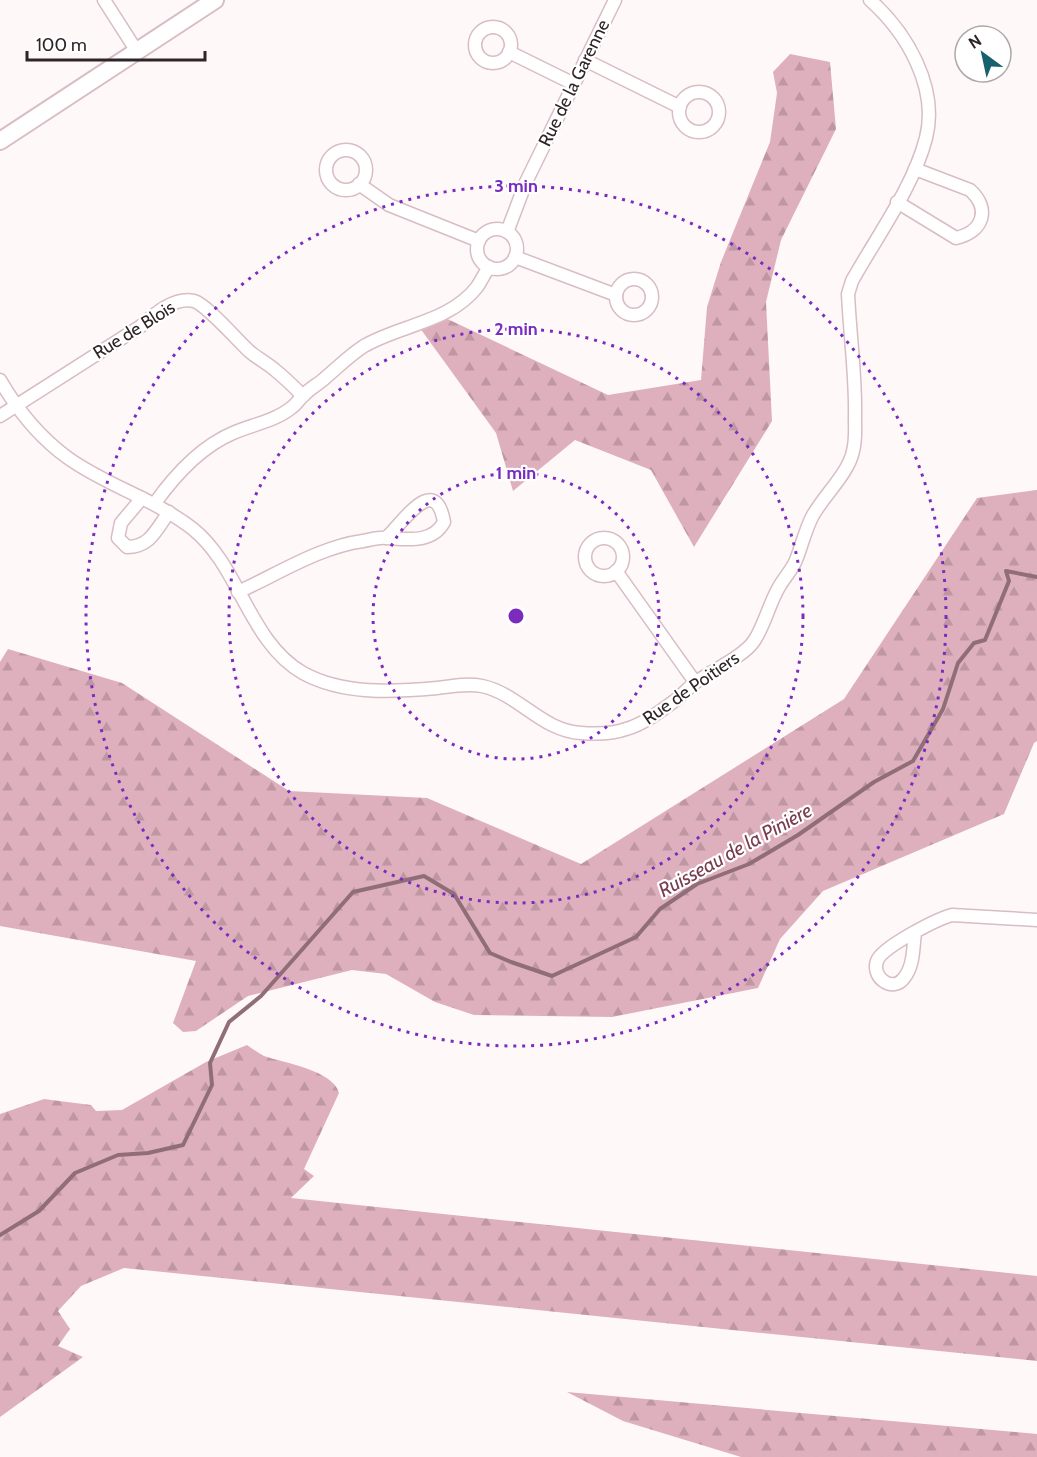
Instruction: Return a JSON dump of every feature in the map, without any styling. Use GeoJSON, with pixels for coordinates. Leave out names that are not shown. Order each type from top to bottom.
{"type":"FeatureCollection","features":[{"type":"Feature","properties":{"kind":"street"},"geometry":{"type":"LineString","coordinates":[[104,0],[136,50]]}},
{"type":"Feature","properties":{"kind":"street"},"geometry":{"type":"LineString","coordinates":[[0,141],[215,0]]}},
{"type":"Feature","properties":{"kind":"street","name":"Rue de la Garenne"},"geometry":{"type":"LineString","coordinates":[[507,232],[526,182],[615,0]]}},
{"type":"Feature","properties":{"kind":"street","name":"Rue de Poitiers"},"geometry":{"type":"LineString","coordinates":[[0,380],[15,405],[39,434],[68,458],[155,503],[197,532],[224,563],[238,592],[273,647],[288,663],[304,674],[337,686],[364,690],[407,690],[463,684],[484,687],[505,695],[537,718],[565,732],[596,733],[625,730],[652,716],[678,698],[695,682],[748,649],[755,640],[779,587],[796,559],[804,533],[814,513],[853,454],[856,390],[848,294],[852,280],[915,169],[927,127],[927,99],[923,80],[910,48],[890,21],[870,0]]}},
{"type":"Feature","properties":{"kind":"street"},"geometry":{"type":"LineString","coordinates":[[509,52],[574,84]]}},
{"type":"Feature","properties":{"kind":"street"},"geometry":{"type":"LineString","coordinates":[[585,60],[680,107]]}},
{"type":"Feature","properties":{"kind":"street"},"geometry":{"type":"LineString","coordinates":[[897,202],[957,237],[966,236],[979,224],[982,210],[980,202],[970,190],[915,169]]}},
{"type":"Feature","properties":{"kind":"street"},"geometry":{"type":"LineString","coordinates":[[359,184],[389,205],[479,241]]}},
{"type":"Feature","properties":{"kind":"street"},"geometry":{"type":"LineString","coordinates":[[494,230],[507,232],[515,241],[515,257],[507,266],[495,269],[489,267],[479,259],[477,253],[479,241],[483,235],[494,230]]}},
{"type":"Feature","properties":{"kind":"street"},"geometry":{"type":"LineString","coordinates":[[515,257],[616,295]]}},
{"type":"Feature","properties":{"kind":"street"},"geometry":{"type":"LineString","coordinates":[[155,503],[186,467],[211,445],[292,408],[302,395],[365,346],[439,315],[461,301],[476,288],[489,267]]}},
{"type":"Feature","properties":{"kind":"street","name":"Rue de Blois"},"geometry":{"type":"LineString","coordinates":[[15,405],[141,326],[167,306],[194,301],[205,308],[248,350],[275,369],[302,395]]}},
{"type":"Feature","properties":{"kind":"street"},"geometry":{"type":"LineString","coordinates":[[0,416],[15,405]]}},
{"type":"Feature","properties":{"kind":"street"},"geometry":{"type":"LineString","coordinates":[[142,498],[121,523],[118,538],[127,547],[137,547],[148,541],[169,512]]}},
{"type":"Feature","properties":{"kind":"street"},"geometry":{"type":"LineString","coordinates":[[238,592],[342,544],[386,538],[408,540],[431,535],[440,530],[444,522],[439,506],[423,501],[416,504],[386,538]]}},
{"type":"Feature","properties":{"kind":"street"},"geometry":{"type":"LineString","coordinates":[[616,571],[695,682]]}},
{"type":"Feature","properties":{"kind":"street"},"geometry":{"type":"LineString","coordinates":[[915,933],[940,918],[952,915],[1037,920]]}},
{"type":"Feature","properties":{"kind":"green space"},"geometry":{"type":"Polygon","coordinates":[[[790,54],[830,62],[836,129],[781,240],[766,302],[772,421],[694,547],[651,470],[575,440],[513,491],[496,433],[417,324],[439,315],[608,395],[701,380],[707,307],[721,262],[770,142],[777,93],[773,72],[790,54]]]}},
{"type":"Feature","properties":{"kind":"green space"},"geometry":{"type":"Polygon","coordinates":[[[1037,490],[1037,741],[1034,743],[1004,814],[823,891],[780,939],[758,988],[612,1017],[474,1015],[435,1002],[386,974],[352,970],[248,996],[196,1031],[183,1032],[173,1023],[196,961],[0,926],[0,662],[8,649],[122,683],[289,791],[427,798],[581,864],[844,699],[977,498],[1037,490]]]}},
{"type":"Feature","properties":{"kind":"green space"},"geometry":{"type":"Polygon","coordinates":[[[247,1045],[264,1056],[307,1068],[328,1078],[339,1093],[304,1169],[314,1176],[291,1198],[1037,1276],[1037,1361],[124,1268],[81,1286],[58,1311],[70,1329],[58,1346],[83,1357],[0,1417],[0,1114],[44,1099],[91,1105],[96,1111],[122,1110],[206,1062],[247,1045]]]}},
{"type":"Feature","properties":{"kind":"green space"},"geometry":{"type":"Polygon","coordinates":[[[567,1392],[1037,1434],[1037,1457],[741,1457],[623,1421],[567,1392]]]}},
{"type":"Feature","properties":{"kind":"waterway","name":"Ruisseau de la Pinière"},"geometry":{"type":"LineString","coordinates":[[0,1235],[39,1211],[75,1173],[118,1155],[148,1153],[183,1145],[212,1085],[210,1063],[229,1022],[261,996],[353,892],[424,876],[454,894],[490,953],[552,976],[636,937],[660,909],[697,884],[749,864],[798,835],[874,782],[913,761],[943,709],[958,663],[974,643],[985,640],[1009,581],[1006,571],[1037,577]]}}]}
